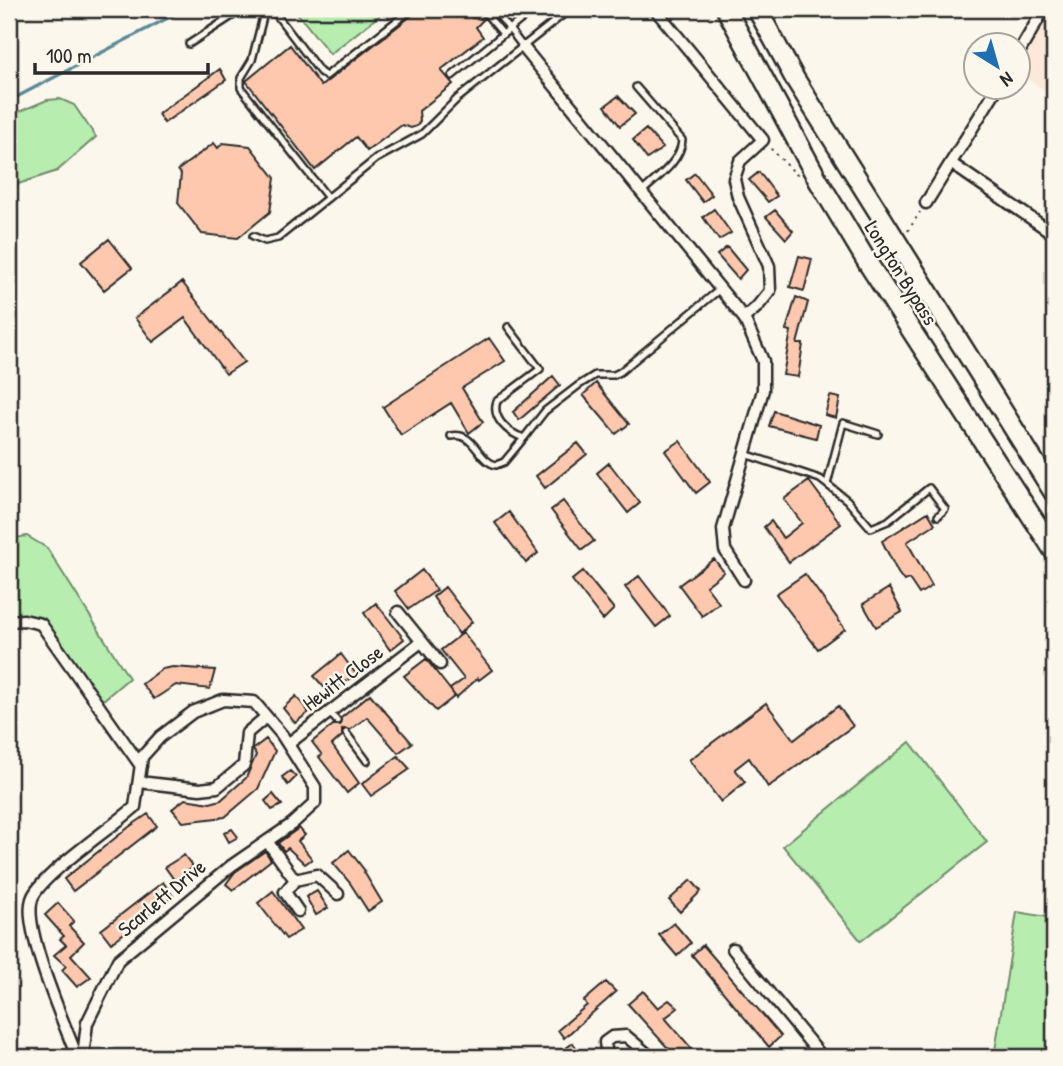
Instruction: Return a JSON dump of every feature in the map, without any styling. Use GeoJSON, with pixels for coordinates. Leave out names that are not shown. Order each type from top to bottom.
{"type":"FeatureCollection","features":[{"type":"Feature","properties":{"kind":"highway","name":"Longton Bypass"},"geometry":{"type":"LineString","coordinates":[[726,9],[818,180],[895,309],[1054,551]]}},
{"type":"Feature","properties":{"kind":"highway","name":"Longton Bypass"},"geometry":{"type":"LineString","coordinates":[[757,9],[795,79],[1054,493]]}},
{"type":"Feature","properties":{"kind":"street"},"geometry":{"type":"LineString","coordinates":[[654,9],[763,140],[740,161],[734,179],[738,197],[769,266],[770,291],[744,318]]}},
{"type":"Feature","properties":{"kind":"street"},"geometry":{"type":"LineString","coordinates":[[1030,32],[1044,9]]}},
{"type":"Feature","properties":{"kind":"street"},"geometry":{"type":"LineString","coordinates":[[523,47],[744,318],[763,361],[763,390],[723,529],[725,550],[744,580]]}},
{"type":"Feature","properties":{"kind":"street"},"geometry":{"type":"LineString","coordinates":[[926,203],[989,102]]}},
{"type":"Feature","properties":{"kind":"street"},"geometry":{"type":"LineString","coordinates":[[952,164],[1054,234]]}},
{"type":"Feature","properties":{"kind":"street"},"geometry":{"type":"LineString","coordinates":[[398,612],[440,664]]}},
{"type":"Feature","properties":{"kind":"street"},"geometry":{"type":"LineString","coordinates":[[9,621],[24,620],[41,624],[141,766]]}},
{"type":"Feature","properties":{"kind":"street","name":"Hewitt Close"},"geometry":{"type":"LineString","coordinates":[[288,744],[421,642]]}},
{"type":"Feature","properties":{"kind":"street"},"geometry":{"type":"LineString","coordinates":[[77,1057],[30,921],[32,898],[45,881],[135,807],[142,757],[160,737],[193,712],[223,699],[254,702],[288,744]]}},
{"type":"Feature","properties":{"kind":"street"},"geometry":{"type":"LineString","coordinates":[[139,782],[200,789],[217,787],[244,765],[247,733],[266,717]]}},
{"type":"Feature","properties":{"kind":"street","name":"Scarlett Drive"},"geometry":{"type":"LineString","coordinates":[[83,1057],[87,1023],[118,960],[231,866],[292,824],[315,803],[315,787],[288,744]]}},
{"type":"Feature","properties":{"kind":"street"},"geometry":{"type":"LineString","coordinates":[[267,841],[295,880]]}},
{"type":"Feature","properties":{"kind":"street"},"geometry":{"type":"LineString","coordinates":[[298,911],[285,892],[295,880],[317,875],[338,894]]}},
{"type":"Feature","properties":{"kind":"street"},"geometry":{"type":"LineString","coordinates":[[733,949],[822,1057]]}},
{"type":"Feature","properties":{"kind":"street"},"geometry":{"type":"LineString","coordinates":[[607,1057],[605,1042],[612,1037],[626,1036],[651,1057]]}},
{"type":"Feature","properties":{"kind":"lane"},"geometry":{"type":"LineString","coordinates":[[189,44],[243,9]]}},
{"type":"Feature","properties":{"kind":"lane"},"geometry":{"type":"LineString","coordinates":[[265,9],[253,60],[241,78],[241,88],[328,198]]}},
{"type":"Feature","properties":{"kind":"lane"},"geometry":{"type":"LineString","coordinates":[[272,9],[320,72],[326,76],[412,9]]}},
{"type":"Feature","properties":{"kind":"lane"},"geometry":{"type":"LineString","coordinates":[[482,9],[503,34]]}},
{"type":"Feature","properties":{"kind":"lane"},"geometry":{"type":"LineString","coordinates":[[494,9],[523,47]]}},
{"type":"Feature","properties":{"kind":"lane"},"geometry":{"type":"LineString","coordinates":[[452,76],[534,9]]}},
{"type":"Feature","properties":{"kind":"lane"},"geometry":{"type":"LineString","coordinates":[[253,236],[265,241],[278,239],[376,159],[422,134],[457,99],[570,9]]}},
{"type":"Feature","properties":{"kind":"lane"},"geometry":{"type":"LineString","coordinates":[[636,87],[682,140],[676,159],[642,192]]}},
{"type":"Feature","properties":{"kind":"lane"},"geometry":{"type":"LineString","coordinates":[[452,436],[459,434],[466,437],[487,461],[496,465],[504,462],[545,411],[595,375],[614,375],[620,372],[720,289]]}},
{"type":"Feature","properties":{"kind":"lane"},"geometry":{"type":"LineString","coordinates":[[508,327],[540,369],[495,406],[495,411],[508,429],[524,438]]}},
{"type":"Feature","properties":{"kind":"lane"},"geometry":{"type":"LineString","coordinates":[[827,484],[843,423],[878,434]]}},
{"type":"Feature","properties":{"kind":"lane"},"geometry":{"type":"LineString","coordinates":[[745,454],[820,479],[847,500],[871,528],[888,521],[929,488],[945,509],[937,516]]}},
{"type":"Feature","properties":{"kind":"lane"},"geometry":{"type":"LineString","coordinates":[[329,712],[337,722]]}},
{"type":"Feature","properties":{"kind":"lane"},"geometry":{"type":"LineString","coordinates":[[346,733],[367,761]]}},
{"type":"Feature","properties":{"kind":"path"},"geometry":{"type":"LineString","coordinates":[[763,140],[800,179],[818,180]]}},
{"type":"Feature","properties":{"kind":"path"},"geometry":{"type":"LineString","coordinates":[[905,235],[926,203]]}},
{"type":"Feature","properties":{"kind":"shaded area"},"geometry":{"type":"Polygon","coordinates":[[[1054,9],[1054,96],[1032,82],[1032,46],[1054,9]]]}},
{"type":"Feature","properties":{"kind":"green space"},"geometry":{"type":"Polygon","coordinates":[[[294,9],[375,9],[380,15],[330,54],[294,9]]]}},
{"type":"Feature","properties":{"kind":"green space"},"geometry":{"type":"Polygon","coordinates":[[[60,99],[74,105],[96,137],[57,171],[9,187],[9,116],[47,100],[60,99]]]}},
{"type":"Feature","properties":{"kind":"green space"},"geometry":{"type":"Polygon","coordinates":[[[27,536],[47,548],[129,678],[102,701],[46,624],[9,617],[9,539],[27,536]]]}},
{"type":"Feature","properties":{"kind":"green space"},"geometry":{"type":"Polygon","coordinates":[[[910,742],[987,842],[861,941],[783,846],[910,742]]]}},
{"type":"Feature","properties":{"kind":"green space"},"geometry":{"type":"Polygon","coordinates":[[[1017,912],[1054,918],[1054,1057],[994,1057],[1017,912]]]}},
{"type":"Feature","properties":{"kind":"building"},"geometry":{"type":"Polygon","coordinates":[[[420,9],[465,9],[472,18],[484,19],[476,27],[483,37],[441,70],[453,84],[419,111],[420,121],[417,126],[411,128],[402,125],[367,151],[356,137],[315,170],[246,81],[290,45],[321,86],[420,9]]]}},
{"type":"Feature","properties":{"kind":"building"},"geometry":{"type":"Polygon","coordinates":[[[220,69],[226,80],[164,123],[158,114],[220,69]]]}},
{"type":"Feature","properties":{"kind":"building"},"geometry":{"type":"Polygon","coordinates":[[[618,96],[635,114],[620,126],[605,106],[618,96]]]}},
{"type":"Feature","properties":{"kind":"building"},"geometry":{"type":"Polygon","coordinates":[[[646,129],[663,148],[647,159],[633,140],[646,129]]]}},
{"type":"Feature","properties":{"kind":"building"},"geometry":{"type":"Polygon","coordinates":[[[214,143],[218,148],[223,143],[250,146],[275,178],[270,212],[238,238],[202,234],[178,203],[181,174],[178,170],[214,143]]]}},
{"type":"Feature","properties":{"kind":"building"},"geometry":{"type":"Polygon","coordinates":[[[759,172],[777,196],[768,202],[749,180],[759,172]]]}},
{"type":"Feature","properties":{"kind":"building"},"geometry":{"type":"Polygon","coordinates":[[[695,173],[712,195],[703,202],[686,180],[695,173]]]}},
{"type":"Feature","properties":{"kind":"building"},"geometry":{"type":"Polygon","coordinates":[[[714,209],[731,233],[719,240],[703,217],[714,209]]]}},
{"type":"Feature","properties":{"kind":"building"},"geometry":{"type":"Polygon","coordinates":[[[775,210],[793,231],[786,239],[766,217],[775,210]]]}},
{"type":"Feature","properties":{"kind":"building"},"geometry":{"type":"Polygon","coordinates":[[[109,239],[132,268],[104,290],[81,262],[109,239]]]}},
{"type":"Feature","properties":{"kind":"building"},"geometry":{"type":"Polygon","coordinates":[[[727,247],[746,270],[738,279],[717,255],[727,247]]]}},
{"type":"Feature","properties":{"kind":"building"},"geometry":{"type":"Polygon","coordinates":[[[799,256],[812,259],[804,291],[790,287],[799,256]]]}},
{"type":"Feature","properties":{"kind":"building"},"geometry":{"type":"Polygon","coordinates":[[[182,282],[244,362],[226,374],[185,318],[153,342],[135,318],[182,282]]]}},
{"type":"Feature","properties":{"kind":"building"},"geometry":{"type":"Polygon","coordinates":[[[796,297],[808,302],[797,344],[803,344],[798,377],[783,375],[791,331],[786,330],[796,297]]]}},
{"type":"Feature","properties":{"kind":"building"},"geometry":{"type":"Polygon","coordinates":[[[489,338],[505,361],[462,388],[483,422],[469,433],[451,403],[401,435],[383,407],[489,338]]]}},
{"type":"Feature","properties":{"kind":"building"},"geometry":{"type":"Polygon","coordinates":[[[553,376],[560,385],[519,420],[513,412],[553,376]]]}},
{"type":"Feature","properties":{"kind":"building"},"geometry":{"type":"Polygon","coordinates":[[[596,383],[629,424],[616,434],[583,395],[596,383]]]}},
{"type":"Feature","properties":{"kind":"building"},"geometry":{"type":"Polygon","coordinates":[[[830,396],[840,398],[836,418],[825,415],[830,396]]]}},
{"type":"Feature","properties":{"kind":"building"},"geometry":{"type":"Polygon","coordinates":[[[774,411],[819,425],[816,438],[769,426],[774,411]]]}},
{"type":"Feature","properties":{"kind":"building"},"geometry":{"type":"Polygon","coordinates":[[[680,441],[710,482],[696,493],[665,451],[680,441]]]}},
{"type":"Feature","properties":{"kind":"building"},"geometry":{"type":"Polygon","coordinates":[[[578,443],[587,454],[545,488],[536,476],[578,443]]]}},
{"type":"Feature","properties":{"kind":"building"},"geometry":{"type":"Polygon","coordinates":[[[609,463],[640,503],[628,513],[597,473],[609,463]]]}},
{"type":"Feature","properties":{"kind":"building"},"geometry":{"type":"Polygon","coordinates":[[[809,481],[841,524],[789,562],[764,527],[771,521],[783,538],[802,523],[784,499],[809,481]]]}},
{"type":"Feature","properties":{"kind":"building"},"geometry":{"type":"Polygon","coordinates":[[[563,501],[594,541],[582,550],[551,510],[563,501]]]}},
{"type":"Feature","properties":{"kind":"building"},"geometry":{"type":"Polygon","coordinates":[[[509,512],[538,553],[526,563],[495,523],[509,512]]]}},
{"type":"Feature","properties":{"kind":"building"},"geometry":{"type":"Polygon","coordinates":[[[928,512],[935,524],[907,542],[932,586],[919,594],[909,579],[904,581],[898,573],[882,541],[928,512]]]}},
{"type":"Feature","properties":{"kind":"building"},"geometry":{"type":"Polygon","coordinates":[[[714,559],[724,572],[706,586],[719,603],[702,616],[679,585],[714,559]]]}},
{"type":"Feature","properties":{"kind":"building"},"geometry":{"type":"Polygon","coordinates":[[[422,570],[437,590],[409,609],[395,591],[422,570]]]}},
{"type":"Feature","properties":{"kind":"building"},"geometry":{"type":"Polygon","coordinates":[[[583,571],[614,609],[603,620],[572,580],[583,571]]]}},
{"type":"Feature","properties":{"kind":"building"},"geometry":{"type":"Polygon","coordinates":[[[805,574],[845,629],[818,649],[776,594],[805,574]]]}},
{"type":"Feature","properties":{"kind":"building"},"geometry":{"type":"Polygon","coordinates":[[[639,576],[670,616],[656,627],[625,587],[639,576]]]}},
{"type":"Feature","properties":{"kind":"building"},"geometry":{"type":"Polygon","coordinates":[[[445,587],[472,622],[459,634],[433,597],[445,587]]]}},
{"type":"Feature","properties":{"kind":"building"},"geometry":{"type":"Polygon","coordinates":[[[889,588],[902,612],[876,627],[863,604],[889,588]]]}},
{"type":"Feature","properties":{"kind":"building"},"geometry":{"type":"Polygon","coordinates":[[[376,603],[404,639],[390,650],[364,613],[376,603]]]}},
{"type":"Feature","properties":{"kind":"building"},"geometry":{"type":"Polygon","coordinates":[[[463,633],[492,670],[479,680],[478,678],[456,698],[450,689],[464,679],[441,650],[463,633]]]}},
{"type":"Feature","properties":{"kind":"building"},"geometry":{"type":"Polygon","coordinates":[[[341,654],[356,674],[330,694],[314,676],[341,654]]]}},
{"type":"Feature","properties":{"kind":"building"},"geometry":{"type":"Polygon","coordinates":[[[426,659],[455,696],[436,711],[404,676],[426,659]]]}},
{"type":"Feature","properties":{"kind":"building"},"geometry":{"type":"Polygon","coordinates":[[[173,667],[215,670],[210,689],[176,685],[154,699],[142,684],[162,669],[173,667]]]}},
{"type":"Feature","properties":{"kind":"building"},"geometry":{"type":"Polygon","coordinates":[[[370,694],[412,743],[398,753],[367,717],[350,730],[342,729],[342,736],[332,745],[359,783],[347,793],[319,757],[322,755],[312,742],[333,725],[340,725],[341,718],[370,694]]]}},
{"type":"Feature","properties":{"kind":"building"},"geometry":{"type":"Polygon","coordinates":[[[296,696],[309,712],[295,723],[283,708],[296,696]]]}},
{"type":"Feature","properties":{"kind":"building"},"geometry":{"type":"Polygon","coordinates":[[[766,703],[794,740],[838,706],[853,726],[768,787],[749,758],[735,769],[745,782],[721,802],[689,760],[766,703]]]}},
{"type":"Feature","properties":{"kind":"building"},"geometry":{"type":"Polygon","coordinates":[[[266,739],[275,751],[258,789],[225,817],[183,822],[172,809],[185,799],[210,803],[221,800],[246,778],[256,755],[253,749],[266,739]]]}},
{"type":"Feature","properties":{"kind":"building"},"geometry":{"type":"Polygon","coordinates":[[[398,756],[410,769],[371,796],[362,784],[398,756]]]}},
{"type":"Feature","properties":{"kind":"building"},"geometry":{"type":"Polygon","coordinates":[[[290,771],[296,777],[288,785],[282,777],[290,771]]]}},
{"type":"Feature","properties":{"kind":"building"},"geometry":{"type":"Polygon","coordinates":[[[273,794],[282,805],[272,810],[265,801],[273,794]]]}},
{"type":"Feature","properties":{"kind":"building"},"geometry":{"type":"Polygon","coordinates":[[[148,814],[157,826],[73,891],[64,879],[148,814]]]}},
{"type":"Feature","properties":{"kind":"building"},"geometry":{"type":"Polygon","coordinates":[[[299,828],[305,835],[298,841],[312,859],[305,864],[288,848],[284,851],[278,843],[299,828]]]}},
{"type":"Feature","properties":{"kind":"building"},"geometry":{"type":"Polygon","coordinates":[[[232,829],[238,837],[229,842],[224,833],[232,829]]]}},
{"type":"Feature","properties":{"kind":"building"},"geometry":{"type":"Polygon","coordinates":[[[349,850],[365,871],[382,902],[368,911],[333,863],[349,850]]]}},
{"type":"Feature","properties":{"kind":"building"},"geometry":{"type":"Polygon","coordinates":[[[265,851],[271,860],[233,890],[226,884],[235,872],[265,851]]]}},
{"type":"Feature","properties":{"kind":"building"},"geometry":{"type":"Polygon","coordinates":[[[184,855],[193,867],[175,881],[165,867],[184,855]]]}},
{"type":"Feature","properties":{"kind":"building"},"geometry":{"type":"Polygon","coordinates":[[[691,880],[701,891],[680,912],[669,900],[691,880]]]}},
{"type":"Feature","properties":{"kind":"building"},"geometry":{"type":"Polygon","coordinates":[[[163,882],[173,896],[111,943],[101,930],[163,882]]]}},
{"type":"Feature","properties":{"kind":"building"},"geometry":{"type":"Polygon","coordinates":[[[273,891],[301,930],[286,939],[258,903],[273,891]]]}},
{"type":"Feature","properties":{"kind":"building"},"geometry":{"type":"Polygon","coordinates":[[[317,891],[328,908],[316,915],[306,897],[317,891]]]}},
{"type":"Feature","properties":{"kind":"building"},"geometry":{"type":"Polygon","coordinates":[[[58,903],[74,921],[69,926],[84,942],[71,955],[91,977],[77,987],[62,970],[66,966],[54,955],[66,945],[60,939],[64,936],[45,915],[58,903]]]}},
{"type":"Feature","properties":{"kind":"building"},"geometry":{"type":"Polygon","coordinates":[[[674,923],[691,943],[677,956],[659,935],[674,923]]]}},
{"type":"Feature","properties":{"kind":"building"},"geometry":{"type":"Polygon","coordinates":[[[703,945],[781,1036],[769,1047],[692,955],[703,945]]]}},
{"type":"Feature","properties":{"kind":"building"},"geometry":{"type":"Polygon","coordinates":[[[606,982],[616,992],[564,1038],[558,1030],[587,1005],[584,1001],[606,982]]]}},
{"type":"Feature","properties":{"kind":"building"},"geometry":{"type":"Polygon","coordinates":[[[643,991],[658,1008],[669,1000],[678,1008],[665,1018],[699,1057],[676,1057],[628,1004],[643,991]]]}},
{"type":"Feature","properties":{"kind":"building"},"geometry":{"type":"Polygon","coordinates":[[[573,1043],[583,1057],[554,1057],[573,1043]]]}},
{"type":"Feature","properties":{"kind":"waterway"},"geometry":{"type":"LineString","coordinates":[[9,101],[185,9]]}}]}
